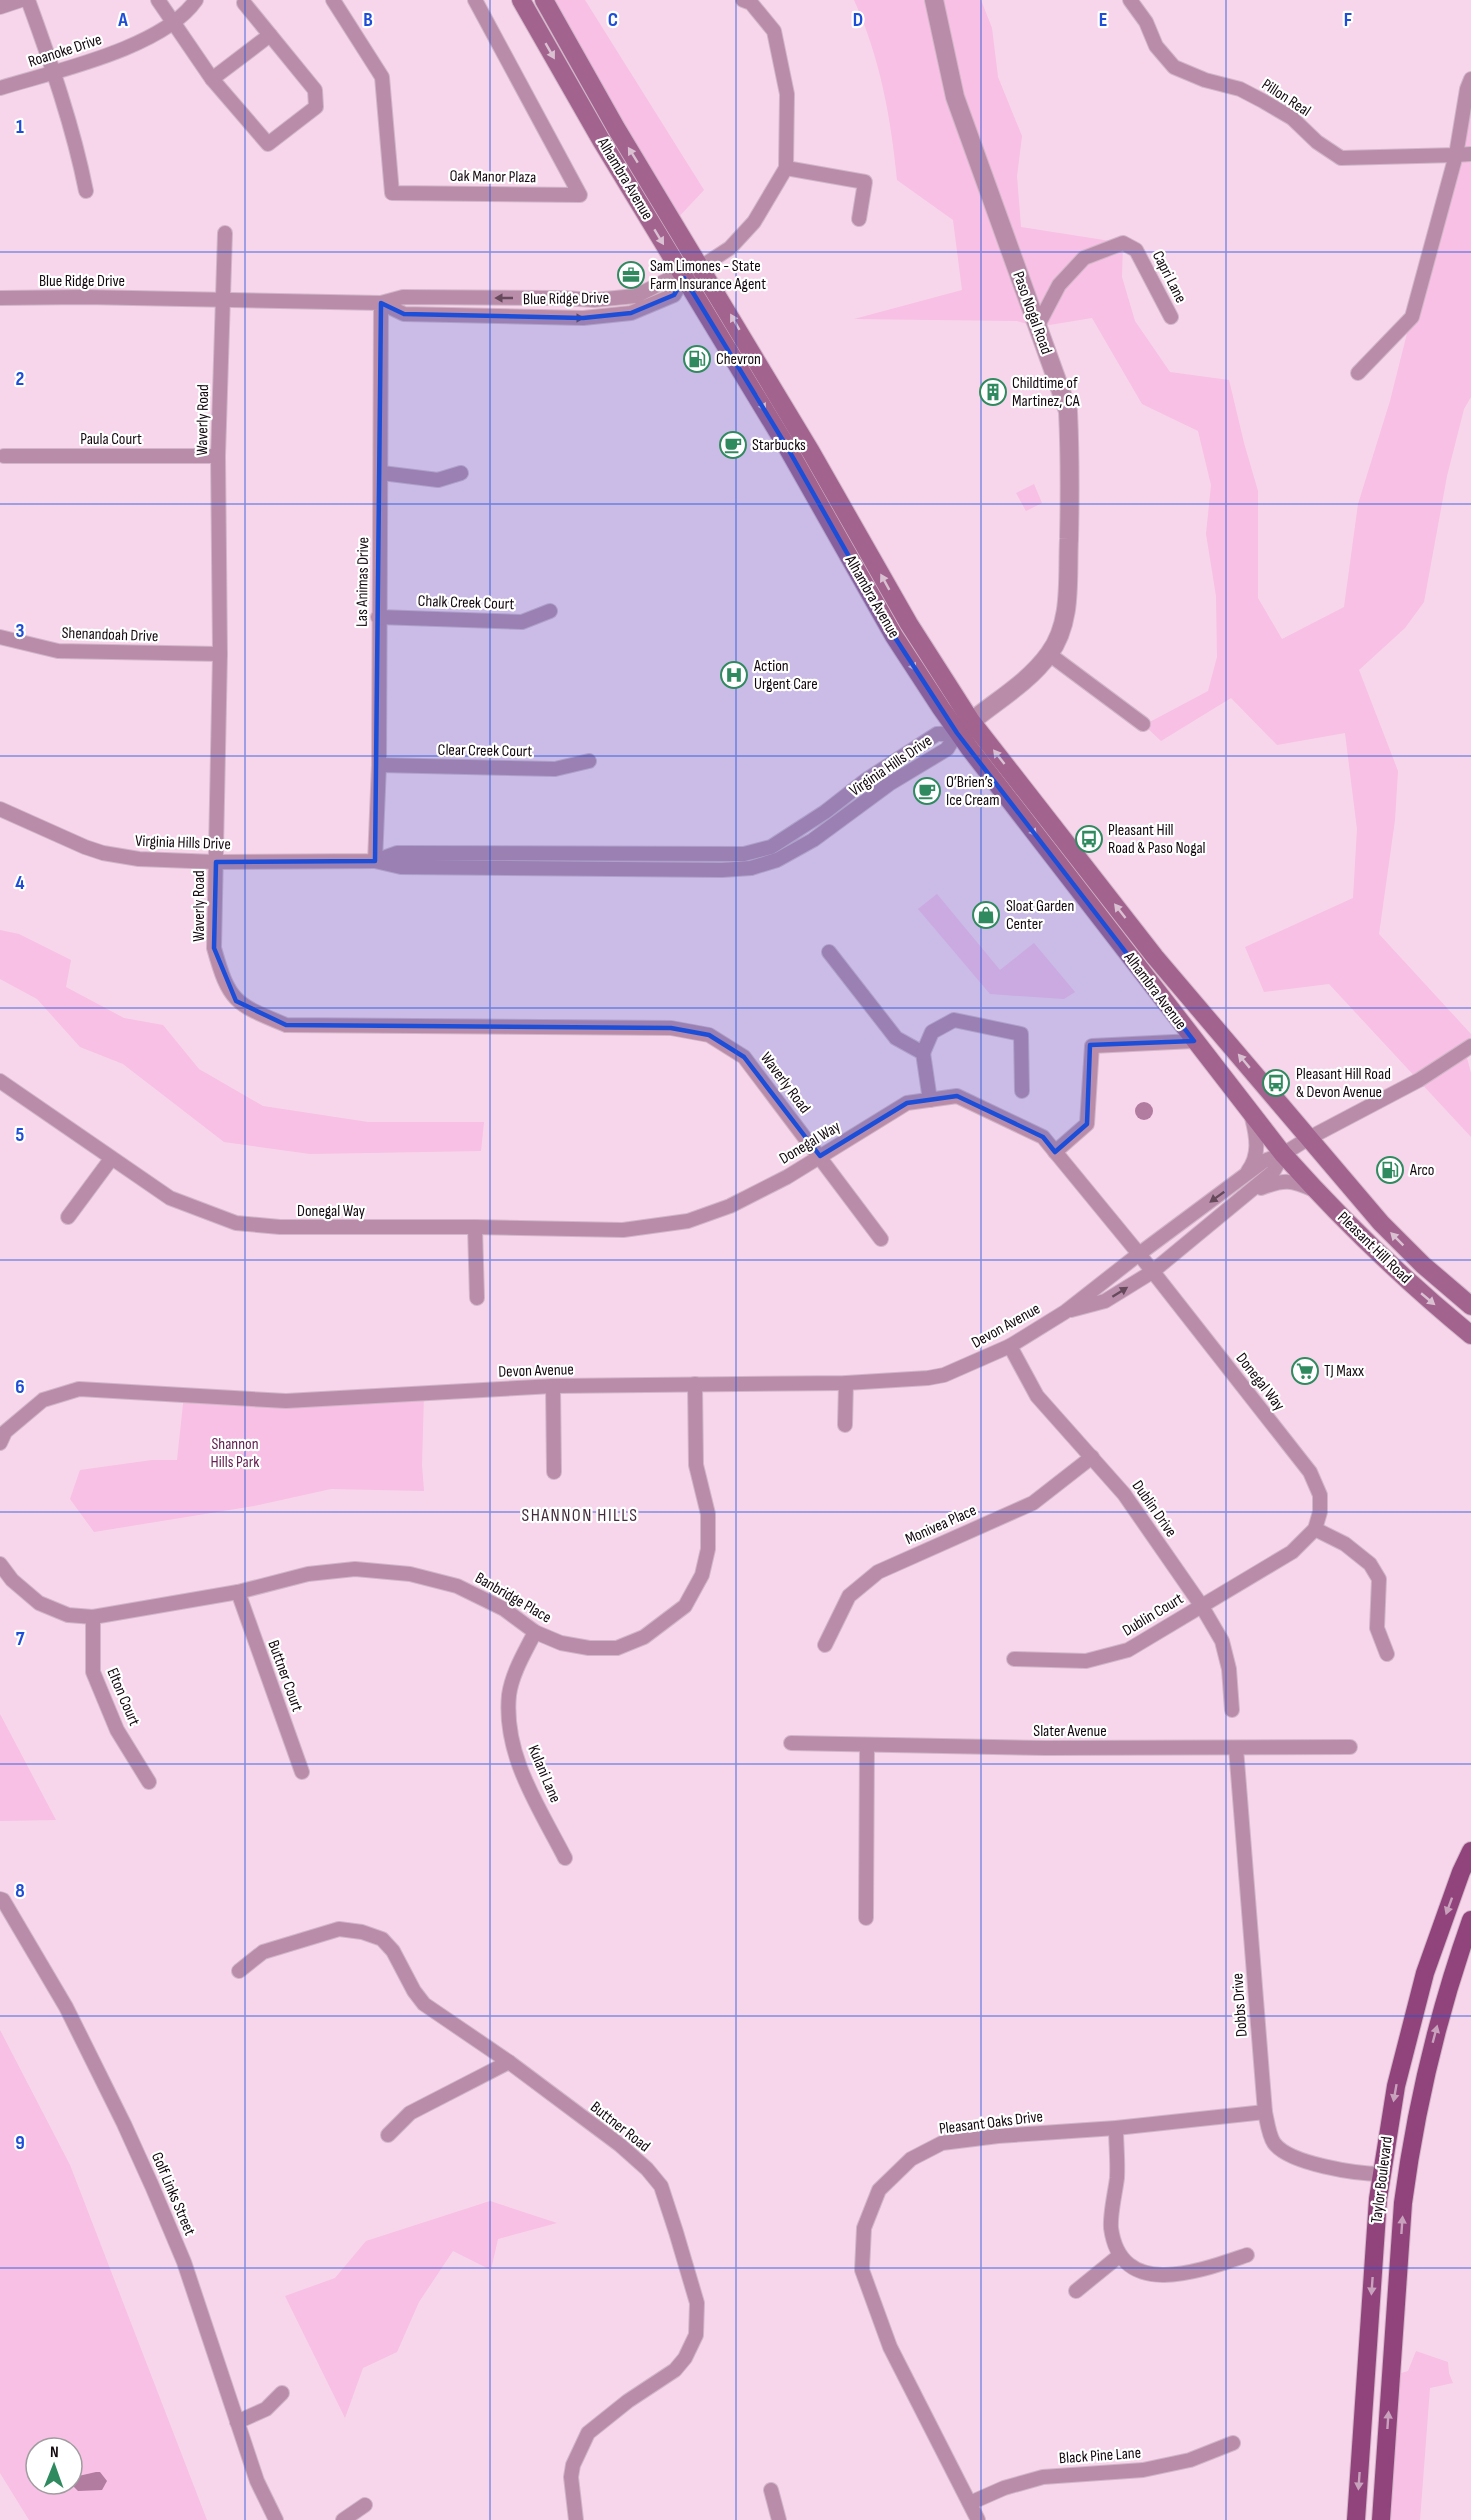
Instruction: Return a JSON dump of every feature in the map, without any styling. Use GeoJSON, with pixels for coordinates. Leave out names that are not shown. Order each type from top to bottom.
{"type":"FeatureCollection","features":[{"type":"Feature","properties":{"kind":"main road","name":"Alhambra Avenue"},"geometry":{"type":"LineString","coordinates":[[520,0],[684,278],[788,447],[894,636],[964,727],[1194,1041],[1283,1154]]}},
{"type":"Feature","properties":{"kind":"main road","name":"Alhambra Avenue"},"geometry":{"type":"LineString","coordinates":[[544,0],[616,128],[702,267],[811,452],[909,624],[964,727],[1309,1138]]}},
{"type":"Feature","properties":{"kind":"main road","name":"Pleasant Hill Road"},"geometry":{"type":"LineString","coordinates":[[1309,1138],[1381,1223],[1423,1265],[1471,1306]]}},
{"type":"Feature","properties":{"kind":"main road","name":"Pleasant Hill Road"},"geometry":{"type":"LineString","coordinates":[[1283,1154],[1316,1191],[1420,1293],[1471,1335]]}},
{"type":"Feature","properties":{"kind":"main road","name":"Taylor Boulevard"},"geometry":{"type":"LineString","coordinates":[[1356,2520],[1382,2174],[1396,2086],[1425,1973],[1461,1872],[1471,1851]]}},
{"type":"Feature","properties":{"kind":"main road","name":"Taylor Boulevard"},"geometry":{"type":"LineString","coordinates":[[1381,2520],[1403,2203],[1408,2163],[1420,2092],[1449,1981],[1471,1920]]}},
{"type":"Feature","properties":{"kind":"street"},"geometry":{"type":"LineString","coordinates":[[0,7],[21,0]]}},
{"type":"Feature","properties":{"kind":"street"},"geometry":{"type":"LineString","coordinates":[[28,0],[55,72],[80,157],[86,191]]}},
{"type":"Feature","properties":{"kind":"street"},"geometry":{"type":"LineString","coordinates":[[158,0],[212,79],[268,144],[316,107],[315,90],[244,3]]}},
{"type":"Feature","properties":{"kind":"street","name":"Roanoke Drive"},"geometry":{"type":"LineString","coordinates":[[0,88],[137,45],[175,24],[196,0]]}},
{"type":"Feature","properties":{"kind":"street","name":"Oak Manor Plaza"},"geometry":{"type":"LineString","coordinates":[[333,0],[382,78],[392,193],[580,195],[475,0]]}},
{"type":"Feature","properties":{"kind":"street","name":"Paso Nogal Road"},"geometry":{"type":"LineString","coordinates":[[934,0],[955,98],[1068,411],[1071,463],[1068,594],[1063,627],[1049,654],[1016,687],[964,727]]}},
{"type":"Feature","properties":{"kind":"street","name":"Pillon Real"},"geometry":{"type":"LineString","coordinates":[[1130,0],[1146,22],[1156,46],[1174,67],[1205,80],[1240,89],[1263,101],[1292,118],[1317,142],[1341,158],[1471,154]]}},
{"type":"Feature","properties":{"kind":"street"},"geometry":{"type":"LineString","coordinates":[[684,278],[730,248],[754,222],[786,168],[787,94],[774,31],[749,1]]}},
{"type":"Feature","properties":{"kind":"street"},"geometry":{"type":"LineString","coordinates":[[212,79],[270,35]]}},
{"type":"Feature","properties":{"kind":"street"},"geometry":{"type":"LineString","coordinates":[[1358,373],[1412,317],[1456,155],[1467,89],[1471,79]]}},
{"type":"Feature","properties":{"kind":"street"},"geometry":{"type":"LineString","coordinates":[[786,168],[865,182],[859,219]]}},
{"type":"Feature","properties":{"kind":"street","name":"Waverly Road"},"geometry":{"type":"LineString","coordinates":[[225,233],[218,456],[220,654],[214,948],[221,974],[236,1001],[249,1010],[286,1024],[671,1028],[709,1035],[744,1057],[881,1239]]}},
{"type":"Feature","properties":{"kind":"street","name":"Capri Lane"},"geometry":{"type":"LineString","coordinates":[[1037,327],[1059,285],[1084,258],[1123,243],[1136,250],[1170,317]]}},
{"type":"Feature","properties":{"kind":"street","name":"Blue Ridge Drive"},"geometry":{"type":"LineString","coordinates":[[0,298],[381,303],[403,297],[594,300],[636,296],[669,279],[684,278]]}},
{"type":"Feature","properties":{"kind":"street","name":"Blue Ridge Drive"},"geometry":{"type":"LineString","coordinates":[[381,303],[404,314],[583,318],[631,313],[674,295],[684,278]]}},
{"type":"Feature","properties":{"kind":"street","name":"Las Animas Drive"},"geometry":{"type":"LineString","coordinates":[[375,861],[379,765],[381,303]]}},
{"type":"Feature","properties":{"kind":"street","name":"Paula Court"},"geometry":{"type":"LineString","coordinates":[[4,456],[218,456]]}},
{"type":"Feature","properties":{"kind":"street"},"geometry":{"type":"LineString","coordinates":[[382,473],[438,480],[460,473]]}},
{"type":"Feature","properties":{"kind":"street","name":"Chalk Creek Court"},"geometry":{"type":"LineString","coordinates":[[378,617],[522,622],[550,611]]}},
{"type":"Feature","properties":{"kind":"street","name":"Shenandoah Drive"},"geometry":{"type":"LineString","coordinates":[[0,638],[58,651],[220,654]]}},
{"type":"Feature","properties":{"kind":"street"},"geometry":{"type":"LineString","coordinates":[[1049,654],[1143,724]]}},
{"type":"Feature","properties":{"kind":"street","name":"Virginia Hills Drive"},"geometry":{"type":"LineString","coordinates":[[0,809],[103,853],[139,859],[216,862],[375,861],[397,853],[744,854],[771,848],[825,813],[866,780],[937,734],[964,727]]}},
{"type":"Feature","properties":{"kind":"street","name":"Clear Creek Court"},"geometry":{"type":"LineString","coordinates":[[379,765],[555,769],[589,761]]}},
{"type":"Feature","properties":{"kind":"street"},"geometry":{"type":"LineString","coordinates":[[829,952],[896,1038],[923,1053]]}},
{"type":"Feature","properties":{"kind":"street"},"geometry":{"type":"LineString","coordinates":[[930,1100],[923,1053],[932,1032],[954,1020],[1022,1034],[1022,1091]]}},
{"type":"Feature","properties":{"kind":"street"},"geometry":{"type":"LineString","coordinates":[[1055,1152],[1088,1124],[1092,1046],[1194,1041]]}},
{"type":"Feature","properties":{"kind":"street","name":"Devon Avenue"},"geometry":{"type":"LineString","coordinates":[[2,1434],[43,1400],[79,1389],[286,1401],[553,1386],[846,1383],[944,1375],[1010,1346],[1065,1312],[1138,1254],[1264,1161],[1283,1154],[1419,1080],[1471,1046]]}},
{"type":"Feature","properties":{"kind":"street","name":"Donegal Way"},"geometry":{"type":"LineString","coordinates":[[0,1081],[170,1198],[236,1223],[280,1227],[623,1230],[688,1221],[730,1206],[787,1177],[907,1103],[957,1096],[1043,1137],[1310,1472],[1320,1495],[1320,1512],[1316,1529]]}},
{"type":"Feature","properties":{"kind":"street","name":"Devon Avenue"},"geometry":{"type":"LineString","coordinates":[[1241,1180],[1253,1165],[1257,1149],[1257,1135],[1251,1116]]}},
{"type":"Feature","properties":{"kind":"street","name":"Devon Avenue"},"geometry":{"type":"LineString","coordinates":[[1065,1312],[1105,1301],[1152,1272],[1273,1172],[1283,1154]]}},
{"type":"Feature","properties":{"kind":"street"},"geometry":{"type":"LineString","coordinates":[[68,1217],[111,1159]]}},
{"type":"Feature","properties":{"kind":"street","name":"Devon Avenue"},"geometry":{"type":"LineString","coordinates":[[1248,1193],[1279,1181],[1292,1181],[1316,1191]]}},
{"type":"Feature","properties":{"kind":"street"},"geometry":{"type":"LineString","coordinates":[[476,1227],[477,1298]]}},
{"type":"Feature","properties":{"kind":"street","name":"Dublin Drive"},"geometry":{"type":"LineString","coordinates":[[1010,1346],[1037,1396],[1124,1494],[1201,1605],[1222,1641],[1229,1669],[1232,1710]]}},
{"type":"Feature","properties":{"kind":"street"},"geometry":{"type":"LineString","coordinates":[[845,1425],[846,1383]]}},
{"type":"Feature","properties":{"kind":"street","name":"Banbridge Place"},"geometry":{"type":"LineString","coordinates":[[0,1564],[12,1580],[39,1603],[68,1615],[93,1617],[238,1592],[308,1574],[355,1569],[410,1574],[457,1586],[504,1609],[535,1632],[561,1643],[589,1648],[616,1648],[644,1637],[685,1606],[702,1575],[708,1548],[708,1514],[696,1465],[695,1384]]}},
{"type":"Feature","properties":{"kind":"street"},"geometry":{"type":"LineString","coordinates":[[553,1386],[554,1473]]}},
{"type":"Feature","properties":{"kind":"street","name":"Monivea Place"},"geometry":{"type":"LineString","coordinates":[[825,1646],[849,1596],[878,1572],[1033,1503],[1092,1456]]}},
{"type":"Feature","properties":{"kind":"street"},"geometry":{"type":"LineString","coordinates":[[1201,1605],[1292,1552],[1316,1529],[1345,1544],[1370,1564],[1379,1579],[1377,1628],[1387,1654]]}},
{"type":"Feature","properties":{"kind":"street","name":"Buttner Court"},"geometry":{"type":"LineString","coordinates":[[238,1592],[302,1772]]}},
{"type":"Feature","properties":{"kind":"street","name":"Dublin Court"},"geometry":{"type":"LineString","coordinates":[[1014,1659],[1086,1661],[1128,1650],[1201,1605]]}},
{"type":"Feature","properties":{"kind":"street","name":"Elton Court"},"geometry":{"type":"LineString","coordinates":[[93,1617],[93,1672],[117,1730],[149,1782]]}},
{"type":"Feature","properties":{"kind":"street","name":"Kulani Lane"},"geometry":{"type":"LineString","coordinates":[[535,1632],[516,1669],[510,1692],[510,1735],[522,1773],[565,1858]]}},
{"type":"Feature","properties":{"kind":"street","name":"Slater Avenue"},"geometry":{"type":"LineString","coordinates":[[791,1743],[867,1746],[1350,1747]]}},
{"type":"Feature","properties":{"kind":"street"},"geometry":{"type":"LineString","coordinates":[[866,1918],[867,1746]]}},
{"type":"Feature","properties":{"kind":"street","name":"Dobbs Drive"},"geometry":{"type":"LineString","coordinates":[[1236,1748],[1265,2112],[1273,2143],[1288,2156],[1303,2162],[1382,2174]]}},
{"type":"Feature","properties":{"kind":"street","name":"Golf Links Street"},"geometry":{"type":"LineString","coordinates":[[0,1899],[3,1900],[61,1999],[124,2124],[184,2262],[257,2481],[276,2520]]}},
{"type":"Feature","properties":{"kind":"street","name":"Buttner Road"},"geometry":{"type":"LineString","coordinates":[[239,1971],[262,1952],[339,1929],[362,1932],[382,1939],[393,1951],[414,1991],[424,2004],[509,2062],[620,2145],[647,2169],[661,2186],[697,2302],[696,2335],[685,2358],[675,2370],[628,2401],[588,2433],[573,2465],[571,2477],[576,2520]]}},
{"type":"Feature","properties":{"kind":"street"},"geometry":{"type":"LineString","coordinates":[[388,2135],[410,2113],[509,2062]]}},
{"type":"Feature","properties":{"kind":"street","name":"Pleasant Oaks Drive"},"geometry":{"type":"LineString","coordinates":[[978,2520],[890,2347],[862,2270],[864,2228],[879,2190],[911,2159],[942,2143],[1265,2112]]}},
{"type":"Feature","properties":{"kind":"street"},"geometry":{"type":"LineString","coordinates":[[1116,2127],[1117,2175],[1111,2227],[1119,2256],[1142,2272],[1169,2277],[1209,2268],[1247,2255]]}},
{"type":"Feature","properties":{"kind":"street"},"geometry":{"type":"LineString","coordinates":[[1076,2291],[1119,2256]]}},
{"type":"Feature","properties":{"kind":"street"},"geometry":{"type":"LineString","coordinates":[[237,2422],[266,2409],[282,2393]]}},
{"type":"Feature","properties":{"kind":"street","name":"Black Pine Lane"},"geometry":{"type":"LineString","coordinates":[[970,2503],[1004,2488],[1043,2477],[1143,2470],[1190,2460],[1233,2443]]}},
{"type":"Feature","properties":{"kind":"street"},"geometry":{"type":"LineString","coordinates":[[771,2490],[779,2520]]}},
{"type":"Feature","properties":{"kind":"street"},"geometry":{"type":"LineString","coordinates":[[343,2520],[365,2505]]}},
{"type":"Feature","properties":{"kind":"highlighted area"},"geometry":{"type":"Polygon","coordinates":[[[684,278],[787,447],[894,636],[957,733],[1194,1041],[1090,1045],[1087,1124],[1055,1152],[1043,1137],[957,1096],[907,1103],[820,1156],[744,1057],[709,1035],[671,1028],[286,1025],[236,1001],[214,948],[216,862],[375,861],[381,303],[404,314],[583,318],[631,313],[674,295],[684,278]]]}},
{"type":"Feature","properties":{"kind":"green space"},"geometry":{"type":"Polygon","coordinates":[[[544,0],[585,0],[704,190],[674,222],[544,0]]]}},
{"type":"Feature","properties":{"kind":"green space"},"geometry":{"type":"Polygon","coordinates":[[[854,0],[981,0],[992,28],[998,77],[1022,136],[1017,176],[1021,227],[1123,243],[1122,277],[1135,321],[1170,372],[1229,380],[1258,491],[1258,598],[1282,639],[1344,607],[1358,504],[1390,401],[1471,79],[1471,397],[1464,409],[1447,476],[1424,602],[1405,628],[1359,670],[1398,771],[1395,820],[1379,934],[1471,1034],[1471,1046],[1465,1050],[1471,1073],[1471,1137],[1329,984],[1264,992],[1245,947],[1353,898],[1357,829],[1345,733],[1277,745],[1231,698],[1161,741],[1144,725],[1208,691],[1217,657],[1216,596],[1206,534],[1211,485],[1198,431],[1142,404],[1092,318],[1037,327],[1017,321],[854,319],[962,290],[953,220],[897,180],[883,88],[871,43],[854,0]]]}},
{"type":"Feature","properties":{"kind":"green space"},"geometry":{"type":"Polygon","coordinates":[[[1034,484],[1042,503],[1026,511],[1016,493],[1034,484]]]}},
{"type":"Feature","properties":{"kind":"green space"},"geometry":{"type":"Polygon","coordinates":[[[937,894],[1000,970],[1034,943],[1075,992],[1064,999],[990,994],[918,909],[937,894]]]}},
{"type":"Feature","properties":{"kind":"green space"},"geometry":{"type":"Polygon","coordinates":[[[0,930],[19,934],[71,960],[66,987],[124,1018],[163,1025],[199,1069],[263,1106],[368,1122],[484,1122],[481,1151],[310,1154],[224,1142],[123,1064],[80,1047],[37,999],[0,979],[0,930]]]}},
{"type":"Feature","properties":{"kind":"green space","name":"Shannon Hills Park"},"geometry":{"type":"Polygon","coordinates":[[[424,1393],[422,1465],[424,1491],[331,1489],[254,1506],[94,1532],[70,1499],[80,1470],[152,1460],[177,1460],[184,1395],[424,1393]]]}},
{"type":"Feature","properties":{"kind":"green space"},"geometry":{"type":"Polygon","coordinates":[[[0,1714],[56,1820],[0,1821],[0,1714]]]}},
{"type":"Feature","properties":{"kind":"green space"},"geometry":{"type":"Polygon","coordinates":[[[0,2030],[70,2165],[207,2520],[29,2520],[0,2473],[0,2030]]]}},
{"type":"Feature","properties":{"kind":"green space"},"geometry":{"type":"Polygon","coordinates":[[[490,2201],[557,2223],[498,2239],[491,2270],[453,2251],[419,2302],[397,2352],[363,2368],[345,2418],[285,2296],[335,2278],[366,2241],[490,2201]]]}},
{"type":"Feature","properties":{"kind":"green space"},"geometry":{"type":"Polygon","coordinates":[[[1416,2351],[1448,2362],[1453,2383],[1430,2388],[1420,2520],[1381,2520],[1391,2376],[1408,2371],[1416,2351]]]}},
{"type":"Feature","properties":{"kind":"shaded area"},"geometry":{"type":"Polygon","coordinates":[[[1144,1102],[1150,1105],[1153,1111],[1150,1117],[1144,1120],[1138,1117],[1135,1111],[1138,1105],[1144,1102]]]}},
{"type":"Feature","properties":{"kind":"shaded area"},"geometry":{"type":"Polygon","coordinates":[[[100,2472],[107,2481],[102,2490],[84,2491],[84,2475],[100,2472]]]}},
{"type":"Feature","properties":{"kind":"place","name":"Sam Limones - State Farm Insurance Agent"},"geometry":{"type":"Point","coordinates":[631,275]}},
{"type":"Feature","properties":{"kind":"place","name":"Chevron"},"geometry":{"type":"Point","coordinates":[697,359]}},
{"type":"Feature","properties":{"kind":"place","name":"Childtime of Martinez, CA"},"geometry":{"type":"Point","coordinates":[993,392]}},
{"type":"Feature","properties":{"kind":"place","name":"Starbucks"},"geometry":{"type":"Point","coordinates":[733,445]}},
{"type":"Feature","properties":{"kind":"place","name":"Action Urgent Care"},"geometry":{"type":"Point","coordinates":[734,675]}},
{"type":"Feature","properties":{"kind":"place","name":"O’Brien’s Ice Cream"},"geometry":{"type":"Point","coordinates":[927,791]}},
{"type":"Feature","properties":{"kind":"place","name":"Pleasant Hill Road & Paso Nogal"},"geometry":{"type":"Point","coordinates":[1089,839]}},
{"type":"Feature","properties":{"kind":"place","name":"Sloat Garden Center"},"geometry":{"type":"Point","coordinates":[986,915]}},
{"type":"Feature","properties":{"kind":"place","name":"Pleasant Hill Road & Devon Avenue"},"geometry":{"type":"Point","coordinates":[1276,1083]}},
{"type":"Feature","properties":{"kind":"place","name":"Arco"},"geometry":{"type":"Point","coordinates":[1390,1170]}},
{"type":"Feature","properties":{"kind":"place","name":"TJ Maxx"},"geometry":{"type":"Point","coordinates":[1305,1371]}},
{"type":"Feature","properties":{"kind":"district","name":"SHANNON HILLS"},"geometry":{"type":"Point","coordinates":[580,1515]}}]}
